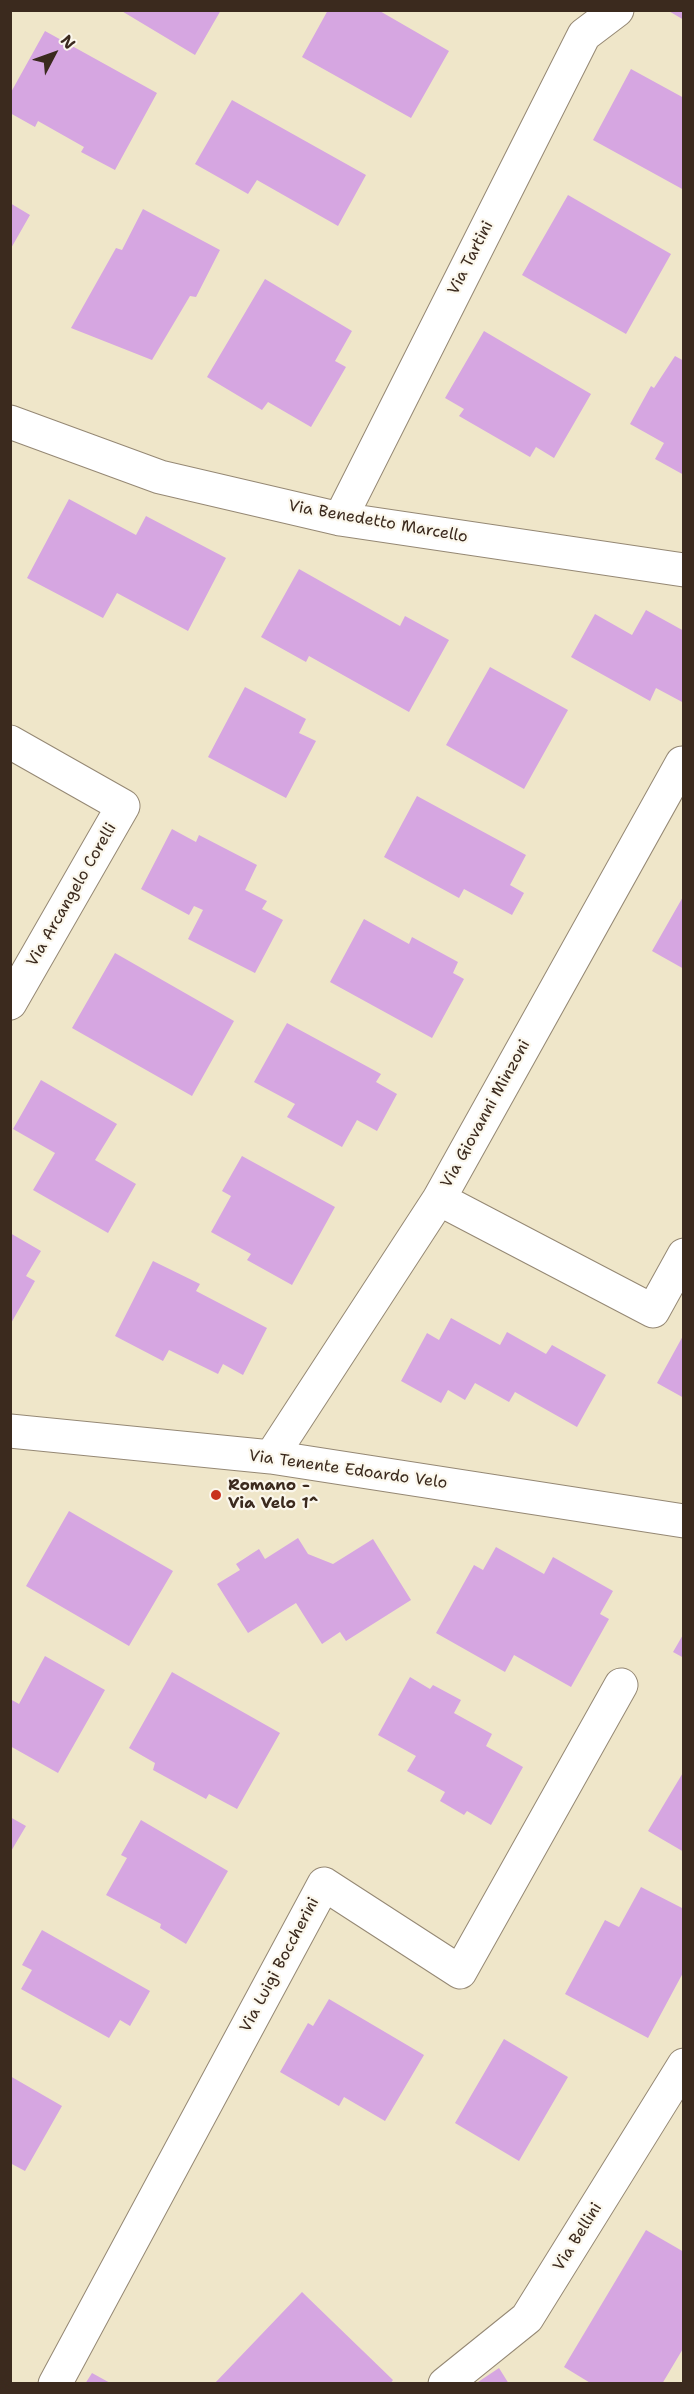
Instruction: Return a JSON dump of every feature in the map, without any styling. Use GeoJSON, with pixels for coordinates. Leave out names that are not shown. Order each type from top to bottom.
{"type":"FeatureCollection","features":[{"type":"Feature","properties":{"kind":"street","name":"Via Tartini"},"geometry":{"type":"LineString","coordinates":[[340,519],[584,35],[617,10]]}},
{"type":"Feature","properties":{"kind":"street","name":"Via Benedetto Marcello"},"geometry":{"type":"LineString","coordinates":[[10,422],[160,477],[340,519],[684,570]]}},
{"type":"Feature","properties":{"kind":"street","name":"Via Arcangelo Corelli"},"geometry":{"type":"LineString","coordinates":[[10,742],[123,806],[10,1003]]}},
{"type":"Feature","properties":{"kind":"street","name":"Via Giovanni Minzoni"},"geometry":{"type":"LineString","coordinates":[[271,1457],[439,1199],[682,763],[684,764]]}},
{"type":"Feature","properties":{"kind":"street"},"geometry":{"type":"LineString","coordinates":[[439,1199],[653,1311],[684,1255]]}},
{"type":"Feature","properties":{"kind":"street","name":"Via Tenente Edoardo Velo"},"geometry":{"type":"LineString","coordinates":[[10,1431],[271,1457],[684,1521]]}},
{"type":"Feature","properties":{"kind":"street","name":"Via Luigi Boccherini"},"geometry":{"type":"LineString","coordinates":[[55,2384],[324,1884],[460,1972],[621,1685]]}},
{"type":"Feature","properties":{"kind":"street","name":"Via Bellini"},"geometry":{"type":"LineString","coordinates":[[445,2384],[528,2318],[684,2065]]}},
{"type":"Feature","properties":{"kind":"building"},"geometry":{"type":"Polygon","coordinates":[[[120,10],[221,10],[195,55],[120,10]]]}},
{"type":"Feature","properties":{"kind":"building"},"geometry":{"type":"Polygon","coordinates":[[[328,10],[378,10],[449,51],[411,118],[302,57],[328,10]]]}},
{"type":"Feature","properties":{"kind":"building"},"geometry":{"type":"Polygon","coordinates":[[[667,10],[684,10],[684,20],[667,10]]]}},
{"type":"Feature","properties":{"kind":"building"},"geometry":{"type":"Polygon","coordinates":[[[45,31],[157,93],[115,170],[81,152],[84,147],[38,121],[35,127],[10,113],[10,94],[45,31]]]}},
{"type":"Feature","properties":{"kind":"building"},"geometry":{"type":"Polygon","coordinates":[[[631,69],[684,98],[684,190],[593,140],[631,69]]]}},
{"type":"Feature","properties":{"kind":"building"},"geometry":{"type":"Polygon","coordinates":[[[232,100],[366,175],[338,226],[257,180],[248,194],[195,164],[232,100]]]}},
{"type":"Feature","properties":{"kind":"building"},"geometry":{"type":"Polygon","coordinates":[[[568,195],[671,254],[626,334],[522,275],[568,195]]]}},
{"type":"Feature","properties":{"kind":"building"},"geometry":{"type":"Polygon","coordinates":[[[10,203],[30,215],[10,250],[10,203]]]}},
{"type":"Feature","properties":{"kind":"building"},"geometry":{"type":"Polygon","coordinates":[[[143,209],[220,250],[196,297],[190,296],[152,360],[71,328],[116,248],[122,250],[143,209]]]}},
{"type":"Feature","properties":{"kind":"building"},"geometry":{"type":"Polygon","coordinates":[[[265,279],[352,331],[335,361],[346,367],[311,427],[268,402],[262,410],[207,377],[265,279]]]}},
{"type":"Feature","properties":{"kind":"building"},"geometry":{"type":"Polygon","coordinates":[[[484,331],[591,394],[554,458],[536,447],[530,457],[459,416],[464,409],[445,398],[484,331]]]}},
{"type":"Feature","properties":{"kind":"building"},"geometry":{"type":"Polygon","coordinates":[[[675,356],[684,361],[684,475],[655,459],[664,443],[630,424],[651,386],[654,388],[675,356]]]}},
{"type":"Feature","properties":{"kind":"building"},"geometry":{"type":"Polygon","coordinates":[[[69,499],[136,535],[146,516],[226,558],[188,631],[117,593],[103,618],[27,578],[69,499]]]}},
{"type":"Feature","properties":{"kind":"building"},"geometry":{"type":"Polygon","coordinates":[[[299,569],[400,626],[405,616],[449,640],[409,712],[309,656],[306,662],[261,637],[299,569]]]}},
{"type":"Feature","properties":{"kind":"building"},"geometry":{"type":"Polygon","coordinates":[[[646,610],[684,631],[684,703],[656,688],[650,701],[571,657],[595,614],[632,635],[646,610]]]}},
{"type":"Feature","properties":{"kind":"building"},"geometry":{"type":"Polygon","coordinates":[[[490,667],[568,710],[524,789],[446,745],[490,667]]]}},
{"type":"Feature","properties":{"kind":"building"},"geometry":{"type":"Polygon","coordinates":[[[245,687],[306,719],[299,733],[316,741],[286,798],[208,757],[245,687]]]}},
{"type":"Feature","properties":{"kind":"building"},"geometry":{"type":"Polygon","coordinates":[[[417,796],[526,855],[510,885],[524,893],[512,915],[464,889],[459,898],[384,857],[417,796]]]}},
{"type":"Feature","properties":{"kind":"building"},"geometry":{"type":"Polygon","coordinates":[[[172,829],[196,842],[199,835],[257,865],[245,890],[267,901],[262,909],[283,920],[255,973],[188,939],[203,910],[194,906],[189,915],[141,889],[172,829]]]}},
{"type":"Feature","properties":{"kind":"building"},"geometry":{"type":"Polygon","coordinates":[[[684,895],[684,969],[652,951],[684,895]]]}},
{"type":"Feature","properties":{"kind":"building"},"geometry":{"type":"Polygon","coordinates":[[[364,919],[409,944],[412,937],[458,962],[453,973],[464,979],[432,1038],[330,982],[364,919]]]}},
{"type":"Feature","properties":{"kind":"building"},"geometry":{"type":"Polygon","coordinates":[[[115,953],[234,1021],[192,1096],[72,1028],[115,953]]]}},
{"type":"Feature","properties":{"kind":"building"},"geometry":{"type":"Polygon","coordinates":[[[287,1023],[381,1074],[376,1082],[397,1094],[377,1131],[357,1120],[342,1147],[287,1117],[295,1104],[254,1082],[287,1023]]]}},
{"type":"Feature","properties":{"kind":"building"},"geometry":{"type":"Polygon","coordinates":[[[41,1080],[117,1124],[95,1160],[136,1184],[108,1233],[33,1190],[55,1153],[13,1129],[41,1080]]]}},
{"type":"Feature","properties":{"kind":"building"},"geometry":{"type":"Polygon","coordinates":[[[242,1156],[335,1207],[292,1285],[247,1260],[251,1254],[211,1232],[231,1196],[222,1191],[242,1156]]]}},
{"type":"Feature","properties":{"kind":"building"},"geometry":{"type":"Polygon","coordinates":[[[10,1233],[41,1251],[26,1276],[35,1281],[10,1325],[10,1233]]]}},
{"type":"Feature","properties":{"kind":"building"},"geometry":{"type":"Polygon","coordinates":[[[153,1261],[200,1284],[196,1291],[267,1328],[243,1375],[223,1364],[218,1374],[169,1350],[163,1361],[115,1336],[153,1261]]]}},
{"type":"Feature","properties":{"kind":"building"},"geometry":{"type":"Polygon","coordinates":[[[451,1318],[500,1345],[507,1332],[546,1354],[552,1345],[606,1375],[577,1427],[515,1392],[509,1402],[475,1383],[465,1400],[448,1390],[441,1403],[401,1381],[427,1333],[439,1340],[451,1318]]]}},
{"type":"Feature","properties":{"kind":"building"},"geometry":{"type":"Polygon","coordinates":[[[684,1334],[684,1398],[657,1383],[684,1334]]]}},
{"type":"Feature","properties":{"kind":"building"},"geometry":{"type":"Polygon","coordinates":[[[69,1511],[173,1571],[129,1646],[26,1586],[69,1511]]]}},
{"type":"Feature","properties":{"kind":"building"},"geometry":{"type":"Polygon","coordinates":[[[298,1538],[308,1554],[333,1564],[373,1539],[411,1600],[346,1641],[340,1632],[322,1644],[296,1603],[248,1633],[217,1584],[240,1570],[236,1564],[259,1549],[265,1559],[298,1538]]]}},
{"type":"Feature","properties":{"kind":"building"},"geometry":{"type":"Polygon","coordinates":[[[496,1547],[544,1574],[553,1557],[613,1591],[600,1614],[609,1619],[571,1687],[514,1655],[505,1672],[436,1633],[474,1565],[483,1570],[496,1547]]]}},
{"type":"Feature","properties":{"kind":"building"},"geometry":{"type":"Polygon","coordinates":[[[684,1633],[684,1658],[673,1652],[684,1633]]]}},
{"type":"Feature","properties":{"kind":"building"},"geometry":{"type":"Polygon","coordinates":[[[45,1656],[105,1690],[58,1773],[10,1746],[10,1699],[19,1704],[45,1656]]]}},
{"type":"Feature","properties":{"kind":"building"},"geometry":{"type":"Polygon","coordinates":[[[172,1672],[280,1733],[237,1809],[209,1794],[206,1799],[153,1770],[155,1763],[129,1748],[172,1672]]]}},
{"type":"Feature","properties":{"kind":"building"},"geometry":{"type":"Polygon","coordinates":[[[410,1677],[430,1689],[433,1685],[461,1700],[454,1713],[492,1734],[486,1746],[523,1767],[491,1825],[467,1811],[464,1815],[440,1801],[445,1792],[407,1771],[416,1756],[378,1735],[410,1677]]]}},
{"type":"Feature","properties":{"kind":"building"},"geometry":{"type":"Polygon","coordinates":[[[684,1771],[684,1852],[648,1831],[684,1771]]]}},
{"type":"Feature","properties":{"kind":"building"},"geometry":{"type":"Polygon","coordinates":[[[10,1817],[26,1826],[10,1853],[10,1817]]]}},
{"type":"Feature","properties":{"kind":"building"},"geometry":{"type":"Polygon","coordinates":[[[141,1820],[228,1871],[186,1944],[160,1928],[161,1924],[106,1895],[127,1858],[121,1855],[141,1820]]]}},
{"type":"Feature","properties":{"kind":"building"},"geometry":{"type":"Polygon","coordinates":[[[641,1887],[684,1909],[684,1971],[648,2038],[565,1994],[605,1920],[619,1927],[641,1887]]]}},
{"type":"Feature","properties":{"kind":"building"},"geometry":{"type":"Polygon","coordinates":[[[42,1930],[150,1991],[130,2026],[120,2020],[109,2038],[21,1989],[32,1970],[22,1965],[42,1930]]]}},
{"type":"Feature","properties":{"kind":"building"},"geometry":{"type":"Polygon","coordinates":[[[329,1999],[424,2055],[385,2121],[344,2097],[339,2106],[280,2072],[308,2023],[313,2026],[329,1999]]]}},
{"type":"Feature","properties":{"kind":"building"},"geometry":{"type":"Polygon","coordinates":[[[504,2039],[568,2077],[519,2161],[455,2123],[504,2039]]]}},
{"type":"Feature","properties":{"kind":"building"},"geometry":{"type":"Polygon","coordinates":[[[10,2076],[62,2106],[25,2171],[10,2163],[10,2076]]]}},
{"type":"Feature","properties":{"kind":"building"},"geometry":{"type":"Polygon","coordinates":[[[646,2230],[684,2252],[684,2347],[662,2384],[592,2384],[564,2367],[646,2230]]]}},
{"type":"Feature","properties":{"kind":"building"},"geometry":{"type":"Polygon","coordinates":[[[302,2292],[393,2380],[390,2384],[214,2384],[302,2292]]]}},
{"type":"Feature","properties":{"kind":"building"},"geometry":{"type":"Polygon","coordinates":[[[499,2368],[509,2384],[475,2384],[499,2368]]]}},
{"type":"Feature","properties":{"kind":"building"},"geometry":{"type":"Polygon","coordinates":[[[92,2373],[112,2384],[85,2384],[92,2373]]]}},
{"type":"Feature","properties":{"kind":"place","name":"Romano - Via Velo 1^"},"geometry":{"type":"Point","coordinates":[216,1495]}}]}
